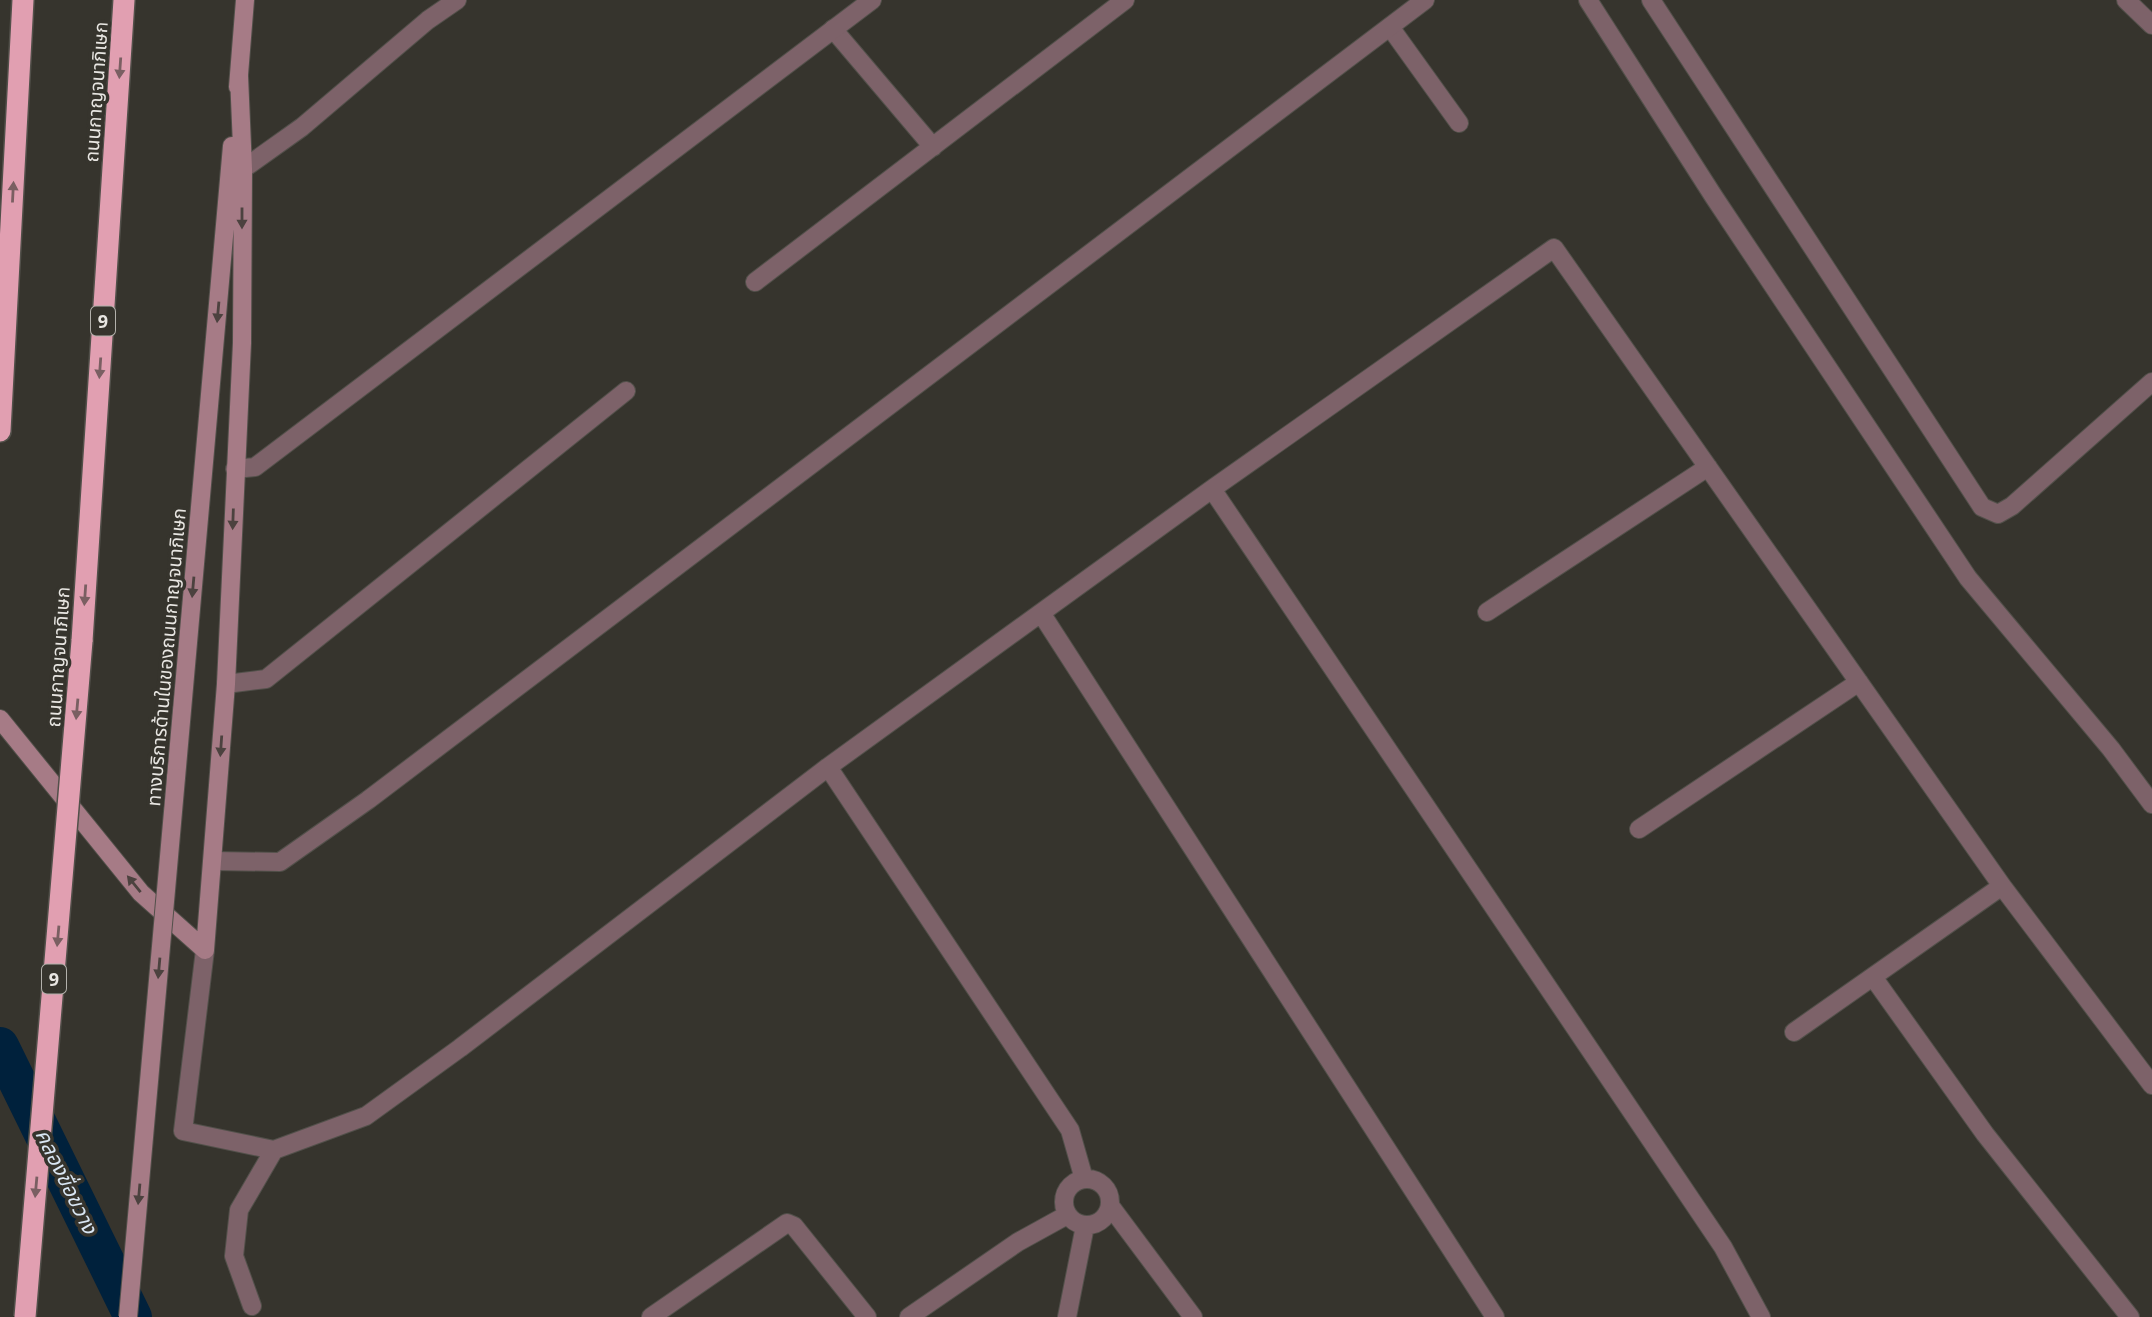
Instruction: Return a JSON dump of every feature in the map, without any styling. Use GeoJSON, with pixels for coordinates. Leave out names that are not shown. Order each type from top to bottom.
{"type":"FeatureCollection","features":[{"type":"Feature","properties":{"kind":"highway"},"geometry":{"type":"LineString","coordinates":[[0,431],[23,0]]}},
{"type":"Feature","properties":{"kind":"highway","name":"ถนนกาญจนาภิเษก"},"geometry":{"type":"LineString","coordinates":[[25,1317],[82,641],[124,0]]}},
{"type":"Feature","properties":{"kind":"main road","name":"ทางบริการด้านในของถนนกาญจนาภิเษก"},"geometry":{"type":"LineString","coordinates":[[128,1317],[245,0]]}},
{"type":"Feature","properties":{"kind":"main road"},"geometry":{"type":"LineString","coordinates":[[205,950],[226,684],[242,343],[243,169],[239,76]]}},
{"type":"Feature","properties":{"kind":"main road"},"geometry":{"type":"LineString","coordinates":[[0,719],[141,893],[205,950]]}},
{"type":"Feature","properties":{"kind":"street"},"geometry":{"type":"LineString","coordinates":[[243,169],[302,127],[428,20],[457,0]]}},
{"type":"Feature","properties":{"kind":"street"},"geometry":{"type":"LineString","coordinates":[[234,469],[255,467],[872,0]]}},
{"type":"Feature","properties":{"kind":"street"},"geometry":{"type":"LineString","coordinates":[[755,282],[1125,0]]}},
{"type":"Feature","properties":{"kind":"street"},"geometry":{"type":"LineString","coordinates":[[213,861],[280,862],[368,800],[1425,0]]}},
{"type":"Feature","properties":{"kind":"street"},"geometry":{"type":"LineString","coordinates":[[1588,0],[1714,197],[1968,578],[2111,749],[2152,804]]}},
{"type":"Feature","properties":{"kind":"street"},"geometry":{"type":"LineString","coordinates":[[1651,0],[1982,507],[1998,513],[2012,506],[2152,382]]}},
{"type":"Feature","properties":{"kind":"street"},"geometry":{"type":"LineString","coordinates":[[2126,0],[2152,25]]}},
{"type":"Feature","properties":{"kind":"street"},"geometry":{"type":"LineString","coordinates":[[1390,27],[1459,122]]}},
{"type":"Feature","properties":{"kind":"street"},"geometry":{"type":"LineString","coordinates":[[833,29],[933,147]]}},
{"type":"Feature","properties":{"kind":"street"},"geometry":{"type":"LineString","coordinates":[[205,950],[183,1131],[274,1150],[366,1116],[460,1048],[828,767],[1212,489],[1554,248],[2002,886],[2152,1085]]}},
{"type":"Feature","properties":{"kind":"street"},"geometry":{"type":"LineString","coordinates":[[226,684],[266,679],[625,391]]}},
{"type":"Feature","properties":{"kind":"street"},"geometry":{"type":"LineString","coordinates":[[1487,612],[1708,467]]}},
{"type":"Feature","properties":{"kind":"street"},"geometry":{"type":"LineString","coordinates":[[1212,489],[1723,1247],[1761,1317]]}},
{"type":"Feature","properties":{"kind":"street"},"geometry":{"type":"LineString","coordinates":[[1041,613],[1495,1317]]}},
{"type":"Feature","properties":{"kind":"street"},"geometry":{"type":"LineString","coordinates":[[1639,829],[1859,682]]}},
{"type":"Feature","properties":{"kind":"street"},"geometry":{"type":"LineString","coordinates":[[828,767],[1070,1130],[1084,1179]]}},
{"type":"Feature","properties":{"kind":"street"},"geometry":{"type":"LineString","coordinates":[[1794,1032],[2002,886]]}},
{"type":"Feature","properties":{"kind":"street"},"geometry":{"type":"LineString","coordinates":[[1873,977],[1985,1134],[2130,1317]]}},
{"type":"Feature","properties":{"kind":"street"},"geometry":{"type":"LineString","coordinates":[[252,1306],[234,1256],[239,1210],[274,1150]]}},
{"type":"Feature","properties":{"kind":"street"},"geometry":{"type":"LineString","coordinates":[[1111,1207],[1101,1222],[1085,1226],[1067,1215],[1063,1200],[1065,1192],[1076,1181],[1095,1180],[1105,1186],[1111,1207],[1193,1317]]}},
{"type":"Feature","properties":{"kind":"street"},"geometry":{"type":"LineString","coordinates":[[909,1317],[1018,1242],[1067,1215]]}},
{"type":"Feature","properties":{"kind":"street"},"geometry":{"type":"LineString","coordinates":[[651,1317],[787,1223],[794,1226],[867,1317]]}},
{"type":"Feature","properties":{"kind":"street"},"geometry":{"type":"LineString","coordinates":[[1068,1317],[1085,1226]]}},
{"type":"Feature","properties":{"kind":"waterway","name":"คลองขื่อขวาง"},"geometry":{"type":"LineString","coordinates":[[0,1046],[133,1317]]}}]}
